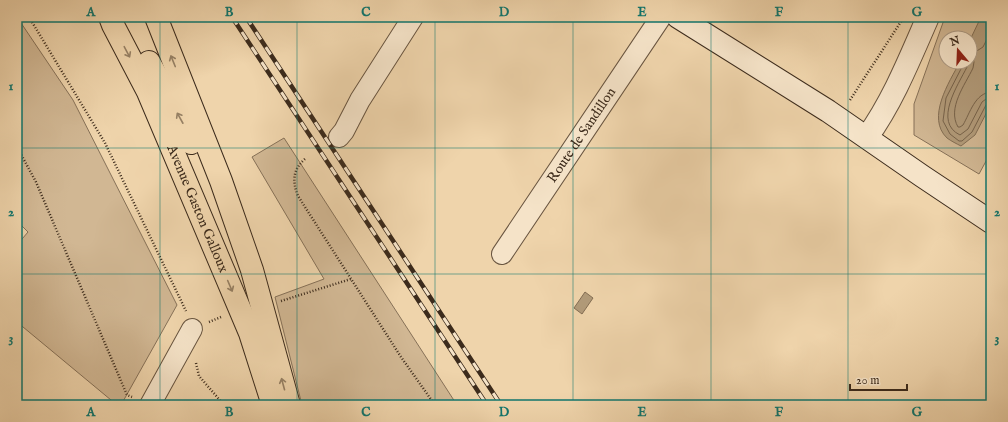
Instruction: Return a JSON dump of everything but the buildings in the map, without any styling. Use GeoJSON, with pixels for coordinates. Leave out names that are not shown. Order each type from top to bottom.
{"type":"FeatureCollection","features":[{"type":"Feature","properties":{"kind":"main road","name":"Avenue Gaston Galloux"},"geometry":{"type":"LineString","coordinates":[[110,17],[148,92],[250,333],[273,405]]}},
{"type":"Feature","properties":{"kind":"main road"},"geometry":{"type":"LineString","coordinates":[[124,17],[187,132],[278,362]]}},
{"type":"Feature","properties":{"kind":"main road"},"geometry":{"type":"LineString","coordinates":[[156,17],[221,181],[252,270],[289,405]]}},
{"type":"Feature","properties":{"kind":"main road"},"geometry":{"type":"LineString","coordinates":[[678,17],[828,111],[991,222]]}},
{"type":"Feature","properties":{"kind":"main road"},"geometry":{"type":"LineString","coordinates":[[866,137],[878,121],[928,17]]}},
{"type":"Feature","properties":{"kind":"street"},"geometry":{"type":"LineString","coordinates":[[339,137],[344,131],[360,100],[413,17]]}},
{"type":"Feature","properties":{"kind":"street","name":"Route de Sandillon"},"geometry":{"type":"LineString","coordinates":[[502,254],[661,17]]}},
{"type":"Feature","properties":{"kind":"street"},"geometry":{"type":"LineString","coordinates":[[144,402],[192,329]]}},
{"type":"Feature","properties":{"kind":"path"},"geometry":{"type":"LineString","coordinates":[[29,17],[105,143],[185,307],[192,329],[196,365],[199,376],[224,405]]}},
{"type":"Feature","properties":{"kind":"path"},"geometry":{"type":"LineString","coordinates":[[850,100],[904,17]]}},
{"type":"Feature","properties":{"kind":"path"},"geometry":{"type":"LineString","coordinates":[[17,147],[36,182],[127,394],[144,402]]}},
{"type":"Feature","properties":{"kind":"path"},"geometry":{"type":"LineString","coordinates":[[305,159],[299,163],[295,170],[295,189],[298,196],[401,357],[435,405]]}},
{"type":"Feature","properties":{"kind":"path"},"geometry":{"type":"LineString","coordinates":[[276,302],[351,279]]}},
{"type":"Feature","properties":{"kind":"shaded area"},"geometry":{"type":"Polygon","coordinates":[[[17,17],[73,100],[177,305],[121,405],[117,405],[17,322],[17,245],[28,232],[17,221],[17,17]]]}},
{"type":"Feature","properties":{"kind":"shaded area"},"geometry":{"type":"Polygon","coordinates":[[[945,17],[991,17],[991,152],[979,174],[914,135],[914,104],[938,37],[938,70],[978,70],[978,30],[940,30],[945,17]]]}},
{"type":"Feature","properties":{"kind":"shaded area"},"geometry":{"type":"Polygon","coordinates":[[[284,138],[457,405],[302,405],[275,297],[324,279],[252,157],[284,138]]]}},
{"type":"Feature","properties":{"kind":"water"},"geometry":{"type":"Polygon","coordinates":[[[981,17],[991,17],[991,104],[975,135],[961,146],[947,138],[941,130],[939,110],[950,80],[956,70],[978,70],[978,30],[975,30],[981,17]]]}},
{"type":"Feature","properties":{"kind":"water"},"geometry":{"type":"Polygon","coordinates":[[[585,292],[593,298],[582,314],[574,308],[585,292]]]}},
{"type":"Feature","properties":{"kind":"railway"},"geometry":{"type":"LineString","coordinates":[[232,17],[487,405]]}},
{"type":"Feature","properties":{"kind":"railway"},"geometry":{"type":"LineString","coordinates":[[246,17],[501,405]]}}]}
